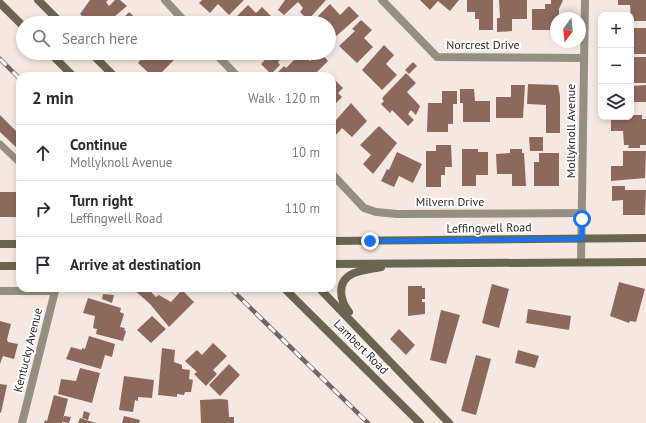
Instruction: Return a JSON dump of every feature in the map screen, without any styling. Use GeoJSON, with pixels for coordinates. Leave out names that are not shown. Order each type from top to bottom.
{"type":"FeatureCollection","features":[{"type":"Feature","properties":{"kind":"main road"},"geometry":{"type":"LineString","coordinates":[[38,0],[54,16]]}},
{"type":"Feature","properties":{"kind":"main road"},"geometry":{"type":"LineString","coordinates":[[0,3],[16,19]]}},
{"type":"Feature","properties":{"kind":"main road"},"geometry":{"type":"LineString","coordinates":[[57,60],[69,72]]}},
{"type":"Feature","properties":{"kind":"main road"},"geometry":{"type":"LineString","coordinates":[[98,60],[110,72]]}},
{"type":"Feature","properties":{"kind":"main road","name":"Leffingwell Road"},"geometry":{"type":"LineString","coordinates":[[336,241],[646,238]]}},
{"type":"Feature","properties":{"kind":"main road"},"geometry":{"type":"LineString","coordinates":[[0,244],[16,244]]}},
{"type":"Feature","properties":{"kind":"main road"},"geometry":{"type":"LineString","coordinates":[[336,264],[646,262]]}},
{"type":"Feature","properties":{"kind":"main road"},"geometry":{"type":"LineString","coordinates":[[380,350],[342,304],[340,296],[341,288],[345,280],[352,274],[394,264]]}},
{"type":"Feature","properties":{"kind":"main road"},"geometry":{"type":"LineString","coordinates":[[0,266],[16,266]]}},
{"type":"Feature","properties":{"kind":"main road","name":"Lambert Road"},"geometry":{"type":"LineString","coordinates":[[288,292],[420,423]]}},
{"type":"Feature","properties":{"kind":"main road","name":"Lambert Road"},"geometry":{"type":"LineString","coordinates":[[323,292],[449,423]]}},
{"type":"Feature","properties":{"kind":"street"},"geometry":{"type":"LineString","coordinates":[[165,0],[180,16]]}},
{"type":"Feature","properties":{"kind":"street","name":"Norcrest Drive"},"geometry":{"type":"LineString","coordinates":[[382,0],[437,57],[584,58]]}},
{"type":"Feature","properties":{"kind":"street","name":"Mollyknoll Avenue"},"geometry":{"type":"LineString","coordinates":[[581,262],[585,0]]}},
{"type":"Feature","properties":{"kind":"street"},"geometry":{"type":"LineString","coordinates":[[222,60],[233,72]]}},
{"type":"Feature","properties":{"kind":"street","name":"Milvern Drive"},"geometry":{"type":"LineString","coordinates":[[336,178],[364,208],[376,212],[397,214],[582,213]]}},
{"type":"Feature","properties":{"kind":"street","name":"Kentucky Avenue"},"geometry":{"type":"LineString","coordinates":[[0,291],[16,291]]}},
{"type":"Feature","properties":{"kind":"street","name":"Kentucky Avenue"},"geometry":{"type":"LineString","coordinates":[[22,423],[55,292]]}},
{"type":"Feature","properties":{"kind":"lane"},"geometry":{"type":"LineString","coordinates":[[0,144],[16,159]]}},
{"type":"Feature","properties":{"kind":"building"},"geometry":{"type":"Polygon","coordinates":[[[90,0],[108,0],[106,2],[109,6],[115,0],[120,0],[127,6],[115,16],[82,16],[80,14],[90,0]]]}},
{"type":"Feature","properties":{"kind":"building"},"geometry":{"type":"Polygon","coordinates":[[[202,0],[244,0],[229,15],[218,4],[210,13],[199,3],[202,0]]]}},
{"type":"Feature","properties":{"kind":"building"},"geometry":{"type":"Polygon","coordinates":[[[285,0],[326,0],[312,16],[304,16],[300,12],[303,8],[298,2],[284,15],[278,10],[285,0]]]}},
{"type":"Feature","properties":{"kind":"building"},"geometry":{"type":"Polygon","coordinates":[[[420,0],[459,0],[450,11],[438,1],[430,10],[420,0]]]}},
{"type":"Feature","properties":{"kind":"building"},"geometry":{"type":"Polygon","coordinates":[[[467,0],[493,0],[493,30],[479,30],[479,19],[475,19],[475,12],[467,12],[467,0]]]}},
{"type":"Feature","properties":{"kind":"building"},"geometry":{"type":"Polygon","coordinates":[[[499,0],[527,0],[527,19],[512,19],[512,31],[497,32],[497,18],[500,18],[499,0]]]}},
{"type":"Feature","properties":{"kind":"building"},"geometry":{"type":"Polygon","coordinates":[[[551,0],[563,0],[559,12],[550,12],[550,30],[532,30],[532,9],[545,9],[545,4],[551,4],[551,0]]]}},
{"type":"Feature","properties":{"kind":"building"},"geometry":{"type":"Polygon","coordinates":[[[618,0],[646,0],[646,21],[634,21],[634,12],[630,12],[630,5],[618,5],[618,0]]]}},
{"type":"Feature","properties":{"kind":"building"},"geometry":{"type":"Polygon","coordinates":[[[330,4],[340,15],[349,6],[359,16],[336,36],[336,16],[318,16],[330,4]]]}},
{"type":"Feature","properties":{"kind":"building"},"geometry":{"type":"Polygon","coordinates":[[[248,5],[256,13],[262,7],[271,16],[237,16],[248,5]]]}},
{"type":"Feature","properties":{"kind":"building"},"geometry":{"type":"Polygon","coordinates":[[[129,12],[133,16],[125,16],[129,12]]]}},
{"type":"Feature","properties":{"kind":"building"},"geometry":{"type":"Polygon","coordinates":[[[361,20],[372,30],[364,38],[373,47],[357,63],[339,46],[355,31],[352,29],[361,20]]]}},
{"type":"Feature","properties":{"kind":"building"},"geometry":{"type":"Polygon","coordinates":[[[634,28],[646,28],[646,54],[634,54],[634,28]]]}},
{"type":"Feature","properties":{"kind":"building"},"geometry":{"type":"Polygon","coordinates":[[[384,45],[394,55],[386,64],[397,75],[382,90],[362,70],[384,45]]]}},
{"type":"Feature","properties":{"kind":"building"},"geometry":{"type":"Polygon","coordinates":[[[634,57],[646,57],[646,83],[634,83],[634,57]]]}},
{"type":"Feature","properties":{"kind":"building"},"geometry":{"type":"Polygon","coordinates":[[[140,60],[174,60],[162,72],[148,72],[138,63],[140,60]]]}},
{"type":"Feature","properties":{"kind":"building"},"geometry":{"type":"Polygon","coordinates":[[[265,60],[280,60],[278,62],[280,65],[273,72],[269,72],[261,64],[265,60]]]}},
{"type":"Feature","properties":{"kind":"building"},"geometry":{"type":"Polygon","coordinates":[[[294,60],[328,61],[317,72],[278,72],[284,66],[286,68],[294,60]]]}},
{"type":"Feature","properties":{"kind":"building"},"geometry":{"type":"Polygon","coordinates":[[[413,62],[417,66],[409,74],[405,70],[413,62]]]}},
{"type":"Feature","properties":{"kind":"building"},"geometry":{"type":"Polygon","coordinates":[[[406,73],[416,83],[407,92],[420,106],[416,115],[411,110],[408,114],[414,120],[408,126],[392,110],[390,113],[381,104],[384,101],[382,99],[384,96],[406,73]]]}},
{"type":"Feature","properties":{"kind":"building"},"geometry":{"type":"Polygon","coordinates":[[[336,81],[343,88],[338,93],[342,97],[336,103],[336,81]]]}},
{"type":"Feature","properties":{"kind":"building"},"geometry":{"type":"Polygon","coordinates":[[[528,84],[558,85],[560,96],[560,133],[546,133],[546,105],[527,104],[528,84]]]}},
{"type":"Feature","properties":{"kind":"building"},"geometry":{"type":"Polygon","coordinates":[[[511,85],[525,85],[523,118],[496,118],[496,97],[511,97],[511,85]]]}},
{"type":"Feature","properties":{"kind":"building"},"geometry":{"type":"Polygon","coordinates":[[[646,85],[646,102],[634,102],[634,86],[646,85]]]}},
{"type":"Feature","properties":{"kind":"building"},"geometry":{"type":"Polygon","coordinates":[[[460,89],[474,89],[475,101],[490,101],[490,122],[463,122],[463,103],[460,103],[460,89]]]}},
{"type":"Feature","properties":{"kind":"building"},"geometry":{"type":"Polygon","coordinates":[[[442,91],[457,91],[457,104],[453,104],[453,124],[448,124],[448,132],[427,132],[428,103],[442,103],[442,91]]]}},
{"type":"Feature","properties":{"kind":"building"},"geometry":{"type":"Polygon","coordinates":[[[351,103],[367,121],[352,137],[342,128],[336,135],[336,120],[351,103]]]}},
{"type":"Feature","properties":{"kind":"building"},"geometry":{"type":"Polygon","coordinates":[[[0,115],[16,131],[16,147],[0,132],[0,115]]]}},
{"type":"Feature","properties":{"kind":"building"},"geometry":{"type":"Polygon","coordinates":[[[634,115],[642,115],[642,119],[646,119],[646,145],[640,145],[640,148],[628,148],[629,145],[624,145],[623,131],[611,131],[611,120],[634,120],[634,115]]]}},
{"type":"Feature","properties":{"kind":"building"},"geometry":{"type":"Polygon","coordinates":[[[379,126],[397,143],[373,174],[363,164],[371,155],[360,145],[379,126]]]}},
{"type":"Feature","properties":{"kind":"building"},"geometry":{"type":"Polygon","coordinates":[[[529,137],[543,137],[543,151],[530,151],[529,137]]]}},
{"type":"Feature","properties":{"kind":"building"},"geometry":{"type":"Polygon","coordinates":[[[436,145],[451,145],[452,167],[445,167],[445,175],[441,175],[441,187],[426,187],[426,151],[436,151],[436,145]]]}},
{"type":"Feature","properties":{"kind":"building"},"geometry":{"type":"Polygon","coordinates":[[[462,149],[478,149],[478,152],[488,152],[488,175],[476,175],[476,186],[462,186],[462,149]]]}},
{"type":"Feature","properties":{"kind":"building"},"geometry":{"type":"Polygon","coordinates":[[[510,149],[522,149],[522,153],[524,153],[526,186],[512,186],[512,174],[497,174],[496,154],[510,153],[510,149]]]}},
{"type":"Feature","properties":{"kind":"building"},"geometry":{"type":"Polygon","coordinates":[[[623,151],[646,151],[645,178],[611,181],[611,166],[623,166],[623,151]]]}},
{"type":"Feature","properties":{"kind":"building"},"geometry":{"type":"Polygon","coordinates":[[[397,152],[422,164],[413,183],[399,176],[394,187],[381,181],[387,169],[389,170],[397,152]]]}},
{"type":"Feature","properties":{"kind":"building"},"geometry":{"type":"Polygon","coordinates":[[[539,153],[559,153],[559,186],[534,186],[534,162],[539,162],[539,153]]]}},
{"type":"Feature","properties":{"kind":"building"},"geometry":{"type":"Polygon","coordinates":[[[612,186],[625,186],[625,190],[646,190],[645,215],[623,215],[623,200],[612,201],[612,186]]]}},
{"type":"Feature","properties":{"kind":"building"},"geometry":{"type":"Polygon","coordinates":[[[0,192],[16,192],[16,217],[0,217],[0,192]]]}},
{"type":"Feature","properties":{"kind":"building"},"geometry":{"type":"Polygon","coordinates":[[[619,282],[645,289],[636,322],[630,321],[629,323],[610,316],[619,282]]]}},
{"type":"Feature","properties":{"kind":"building"},"geometry":{"type":"Polygon","coordinates":[[[492,284],[509,289],[499,328],[482,323],[492,284]]]}},
{"type":"Feature","properties":{"kind":"building"},"geometry":{"type":"Polygon","coordinates":[[[408,286],[422,286],[422,288],[425,288],[425,299],[422,299],[422,302],[425,302],[425,314],[408,316],[408,286]]]}},
{"type":"Feature","properties":{"kind":"building"},"geometry":{"type":"Polygon","coordinates":[[[136,292],[151,292],[156,297],[159,295],[171,302],[180,292],[184,292],[194,302],[169,327],[150,304],[136,292]]]}},
{"type":"Feature","properties":{"kind":"building"},"geometry":{"type":"Polygon","coordinates":[[[103,294],[114,295],[112,303],[102,299],[103,294]]]}},
{"type":"Feature","properties":{"kind":"building"},"geometry":{"type":"Polygon","coordinates":[[[88,298],[121,308],[120,312],[124,314],[120,327],[125,328],[124,330],[126,331],[123,341],[96,334],[97,329],[93,328],[95,316],[83,313],[88,298]]]}},
{"type":"Feature","properties":{"kind":"building"},"geometry":{"type":"Polygon","coordinates":[[[528,309],[571,316],[569,330],[526,323],[528,309]]]}},
{"type":"Feature","properties":{"kind":"building"},"geometry":{"type":"Polygon","coordinates":[[[441,310],[460,315],[446,364],[430,360],[441,310]]]}},
{"type":"Feature","properties":{"kind":"building"},"geometry":{"type":"Polygon","coordinates":[[[152,316],[166,329],[151,343],[137,330],[152,316]]]}},
{"type":"Feature","properties":{"kind":"building"},"geometry":{"type":"Polygon","coordinates":[[[0,321],[11,324],[7,340],[8,342],[18,344],[14,359],[3,356],[0,364],[0,321]]]}},
{"type":"Feature","properties":{"kind":"building"},"geometry":{"type":"Polygon","coordinates":[[[399,329],[415,345],[406,355],[390,339],[399,329]]]}},
{"type":"Feature","properties":{"kind":"building"},"geometry":{"type":"Polygon","coordinates":[[[89,336],[115,344],[112,357],[105,355],[101,369],[66,359],[71,347],[82,350],[82,348],[85,349],[89,336]]]}},
{"type":"Feature","properties":{"kind":"building"},"geometry":{"type":"Polygon","coordinates":[[[213,343],[227,356],[213,370],[217,374],[206,386],[194,374],[197,372],[185,361],[197,350],[202,355],[213,343]]]}},
{"type":"Feature","properties":{"kind":"building"},"geometry":{"type":"Polygon","coordinates":[[[162,348],[175,350],[174,362],[182,365],[182,369],[190,370],[189,379],[193,380],[191,392],[185,392],[184,395],[177,394],[177,397],[158,395],[162,348]]]}},
{"type":"Feature","properties":{"kind":"building"},"geometry":{"type":"Polygon","coordinates":[[[518,350],[539,356],[535,368],[515,363],[518,350]]]}},
{"type":"Feature","properties":{"kind":"building"},"geometry":{"type":"Polygon","coordinates":[[[476,355],[491,359],[476,415],[461,411],[476,355]]]}},
{"type":"Feature","properties":{"kind":"building"},"geometry":{"type":"Polygon","coordinates":[[[229,364],[240,375],[220,396],[209,385],[229,364]]]}},
{"type":"Feature","properties":{"kind":"building"},"geometry":{"type":"Polygon","coordinates":[[[80,368],[100,373],[92,403],[58,394],[61,379],[76,381],[80,368]]]}},
{"type":"Feature","properties":{"kind":"building"},"geometry":{"type":"Polygon","coordinates":[[[124,376],[154,380],[152,398],[138,397],[138,401],[135,400],[133,412],[119,410],[124,376]]]}},
{"type":"Feature","properties":{"kind":"building"},"geometry":{"type":"Polygon","coordinates":[[[0,384],[7,385],[1,413],[0,412],[0,384]]]}},
{"type":"Feature","properties":{"kind":"building"},"geometry":{"type":"Polygon","coordinates":[[[54,395],[68,399],[62,423],[44,423],[45,420],[47,421],[54,395]]]}},
{"type":"Feature","properties":{"kind":"building"},"geometry":{"type":"Polygon","coordinates":[[[200,400],[228,400],[229,417],[234,417],[234,423],[201,423],[200,400]]]}},
{"type":"Feature","properties":{"kind":"building"},"geometry":{"type":"Polygon","coordinates":[[[84,411],[90,413],[88,420],[82,418],[84,411]]]}},
{"type":"Feature","properties":{"kind":"building"},"geometry":{"type":"Polygon","coordinates":[[[64,416],[71,417],[69,423],[62,422],[64,416]]]}},
{"type":"Feature","properties":{"kind":"building"},"geometry":{"type":"Polygon","coordinates":[[[124,416],[140,420],[139,423],[122,423],[124,416]]]}},
{"type":"Feature","properties":{"kind":"building"},"geometry":{"type":"Polygon","coordinates":[[[80,418],[96,423],[78,423],[80,418]]]}},
{"type":"Feature","properties":{"kind":"railway"},"geometry":{"type":"LineString","coordinates":[[0,59],[16,75]]}},
{"type":"Feature","properties":{"kind":"railway"},"geometry":{"type":"LineString","coordinates":[[234,292],[368,423]]}},
{"type":"Feature","properties":{"kind":"route"},"geometry":{"type":"LineString","coordinates":[[370,241],[582,239],[582,219]]}}]}
